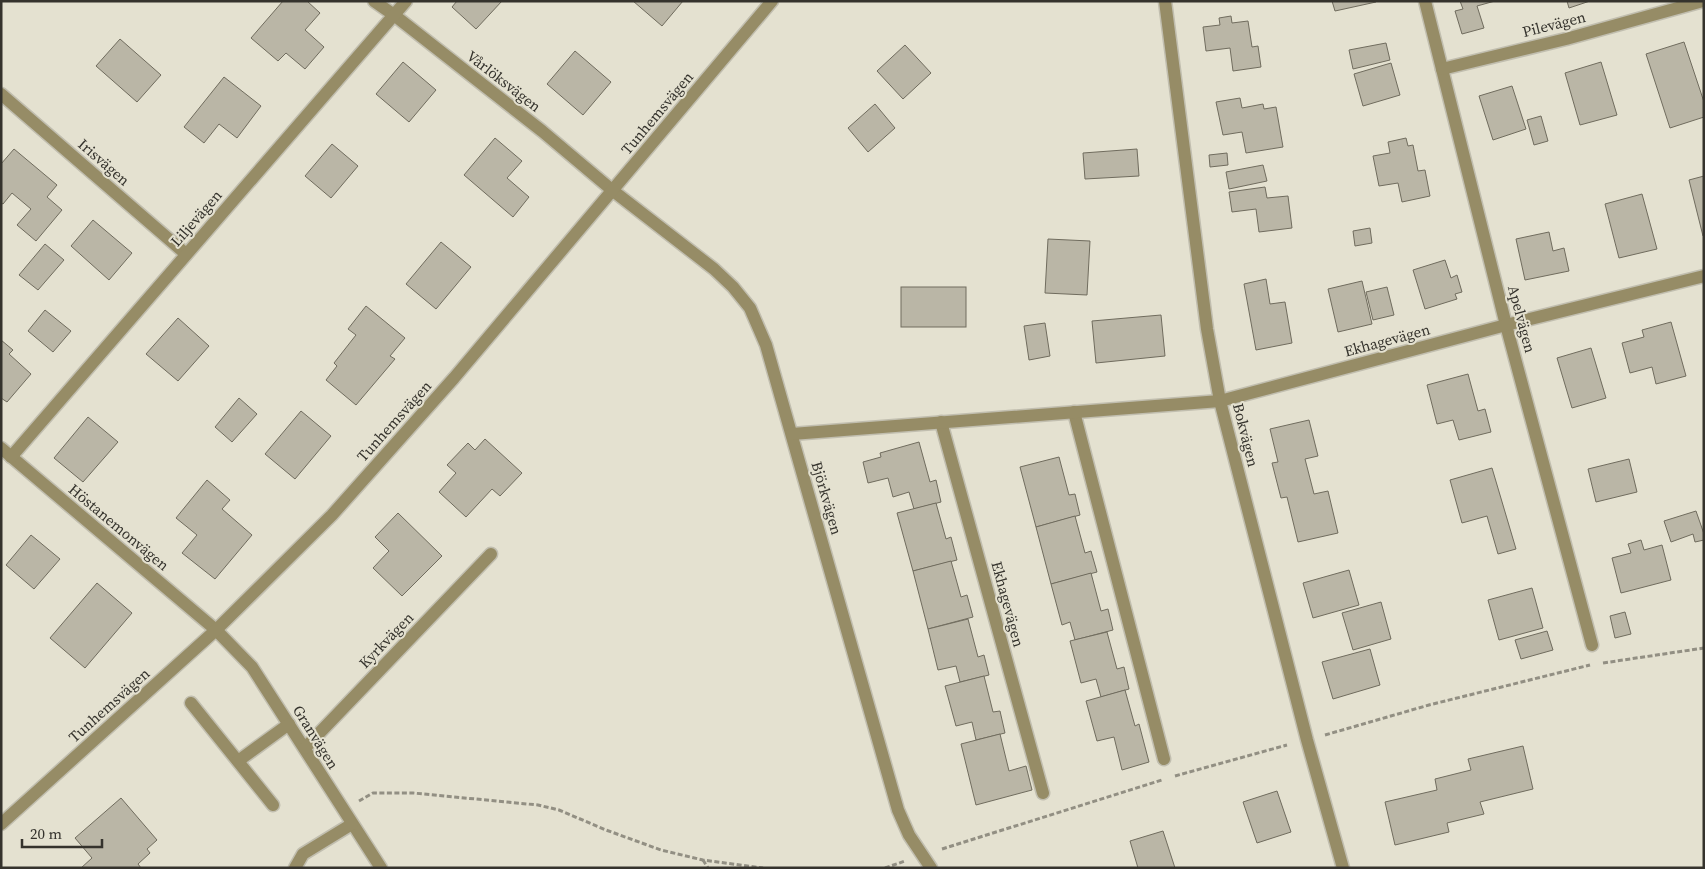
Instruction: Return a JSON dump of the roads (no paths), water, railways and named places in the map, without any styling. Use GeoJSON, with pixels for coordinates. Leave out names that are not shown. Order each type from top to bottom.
{"type":"FeatureCollection","features":[{"type":"Feature","properties":{"kind":"street","name":"Vårlöksvägen"},"geometry":{"type":"LineString","coordinates":[[374,1],[542,131],[612,190]]}},
{"type":"Feature","properties":{"kind":"street","name":"Liljevägen"},"geometry":{"type":"LineString","coordinates":[[6,452],[186,254],[406,1]]}},
{"type":"Feature","properties":{"kind":"street","name":"Tunhemsvägen"},"geometry":{"type":"LineString","coordinates":[[1,824],[216,630],[332,515],[454,378],[772,1]]}},
{"type":"Feature","properties":{"kind":"street","name":"Bokvägen"},"geometry":{"type":"LineString","coordinates":[[1165,1],[1207,330],[1220,401],[1307,740],[1343,868]]}},
{"type":"Feature","properties":{"kind":"street","name":"Apelvägen"},"geometry":{"type":"LineString","coordinates":[[1425,1],[1506,325],[1592,645]]}},
{"type":"Feature","properties":{"kind":"street","name":"Pilevägen"},"geometry":{"type":"LineString","coordinates":[[1442,69],[1566,39],[1703,1]]}},
{"type":"Feature","properties":{"kind":"street","name":"Irisvägen"},"geometry":{"type":"LineString","coordinates":[[1,94],[186,254]]}},
{"type":"Feature","properties":{"kind":"street","name":"Björkvägen"},"geometry":{"type":"LineString","coordinates":[[612,190],[714,269],[733,287],[750,308],[766,345],[898,810],[909,835],[931,868]]}},
{"type":"Feature","properties":{"kind":"street","name":"Ekhagevägen"},"geometry":{"type":"LineString","coordinates":[[792,434],[1220,401],[1506,325],[1704,276]]}},
{"type":"Feature","properties":{"kind":"street"},"geometry":{"type":"LineString","coordinates":[[1074,412],[1164,759]]}},
{"type":"Feature","properties":{"kind":"street","name":"Ekhagevägen"},"geometry":{"type":"LineString","coordinates":[[941,422],[1043,794]]}},
{"type":"Feature","properties":{"kind":"street","name":"Höstanemonvägen"},"geometry":{"type":"LineString","coordinates":[[6,452],[216,630]]}},
{"type":"Feature","properties":{"kind":"street","name":"Kyrkvägen"},"geometry":{"type":"LineString","coordinates":[[305,748],[490,554]]}},
{"type":"Feature","properties":{"kind":"street","name":"Granvägen"},"geometry":{"type":"LineString","coordinates":[[216,630],[252,667],[380,868]]}},
{"type":"Feature","properties":{"kind":"street"},"geometry":{"type":"LineString","coordinates":[[191,703],[273,805]]}},
{"type":"Feature","properties":{"kind":"street"},"geometry":{"type":"LineString","coordinates":[[238,761],[289,724]]}},
{"type":"Feature","properties":{"kind":"street"},"geometry":{"type":"LineString","coordinates":[[295,868],[303,854],[352,824]]}}]}
